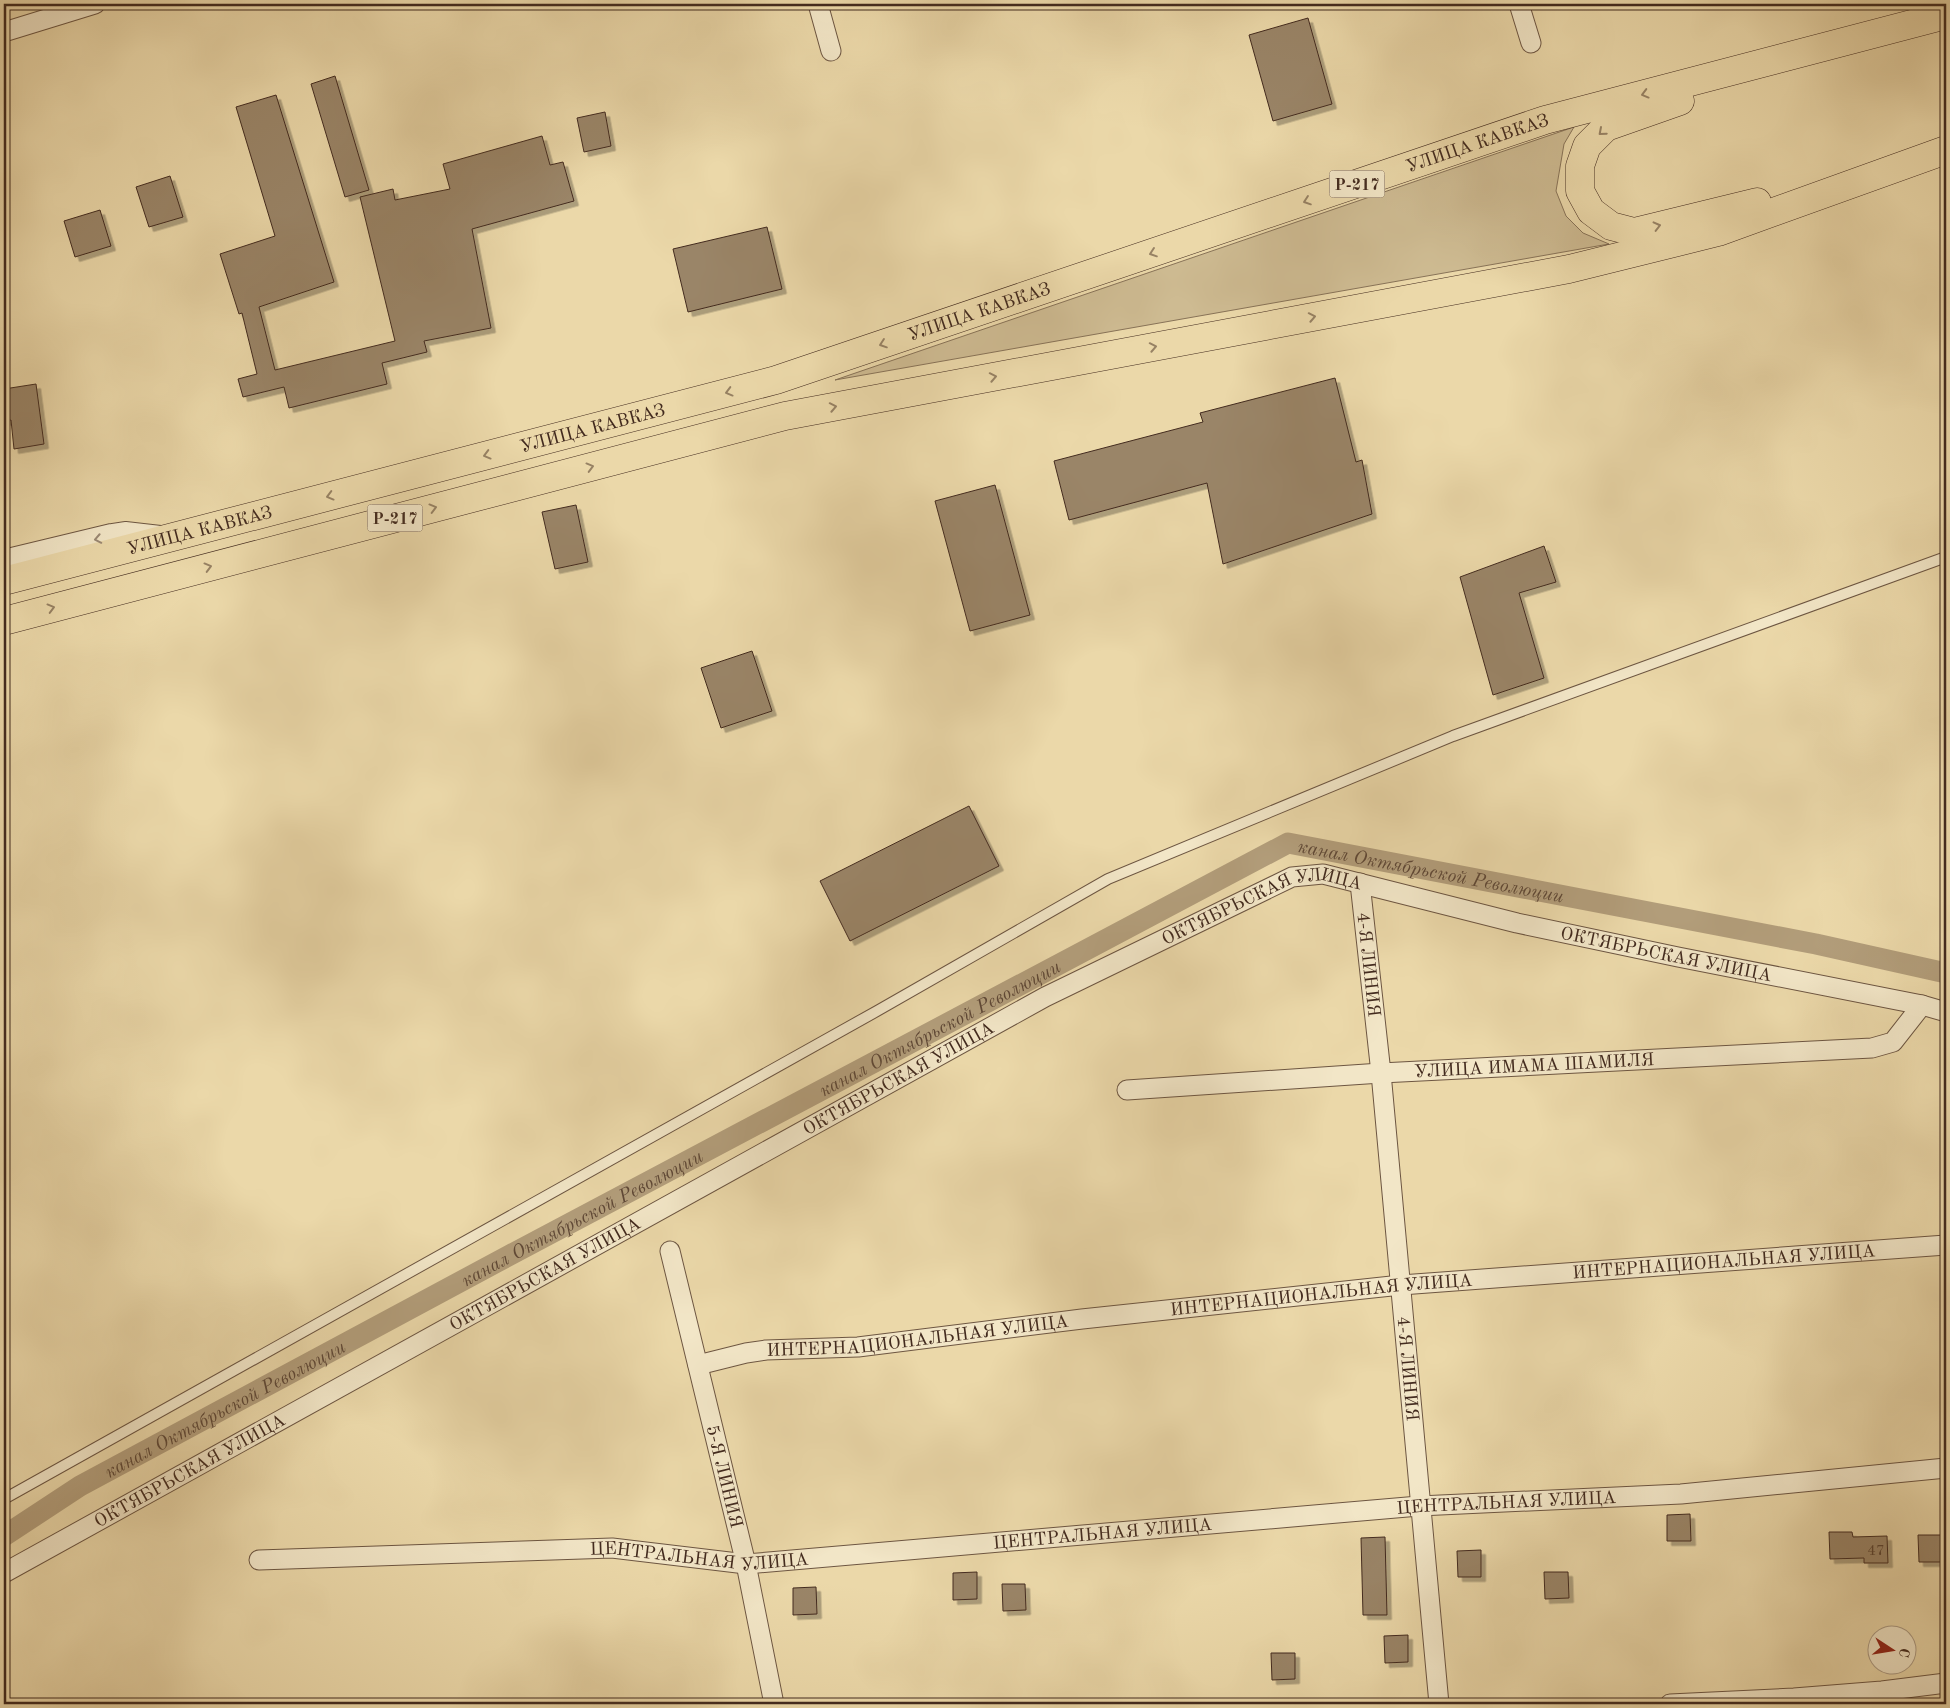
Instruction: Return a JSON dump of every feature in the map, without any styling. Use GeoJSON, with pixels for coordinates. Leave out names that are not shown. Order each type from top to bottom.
{"type":"FeatureCollection","features":[{"type":"Feature","properties":{"kind":"highway","name":"УЛИЦА КАВКАЗ"},"geometry":{"type":"LineString","coordinates":[[4,581],[776,380],[1545,120],[1946,15]]}},
{"type":"Feature","properties":{"kind":"highway"},"geometry":{"type":"LineString","coordinates":[[1877,32],[1606,127],[1587,146],[1580,166],[1580,191],[1591,211],[1611,226],[1634,232],[1898,168],[1946,150]]}},
{"type":"Feature","properties":{"kind":"highway","name":"УЛИЦА КАВКАЗ"},"geometry":{"type":"LineString","coordinates":[[4,621],[785,416],[1569,269],[1718,232],[1898,168]]}},
{"type":"Feature","properties":{"kind":"street"},"geometry":{"type":"LineString","coordinates":[[4,32],[95,4]]}},
{"type":"Feature","properties":{"kind":"street"},"geometry":{"type":"LineString","coordinates":[[818,4],[831,51]]}},
{"type":"Feature","properties":{"kind":"street"},"geometry":{"type":"LineString","coordinates":[[1519,4],[1532,43]]}},
{"type":"Feature","properties":{"kind":"street"},"geometry":{"type":"LineString","coordinates":[[4,562],[125,534],[164,539]]}},
{"type":"Feature","properties":{"kind":"street","name":"ОКТЯБРЬСКАЯ УЛИЦА"},"geometry":{"type":"LineString","coordinates":[[4,1573],[1046,997],[1292,877],[1323,874],[1518,923],[1922,1005],[1946,1012]]}},
{"type":"Feature","properties":{"kind":"street","name":"4-Я ЛИНИЯ"},"geometry":{"type":"LineString","coordinates":[[1360,882],[1381,1073],[1419,1506],[1439,1704]]}},
{"type":"Feature","properties":{"kind":"street","name":"УЛИЦА ИМАМА ШАМИЛЯ"},"geometry":{"type":"LineString","coordinates":[[1127,1090],[1381,1073],[1872,1048],[1893,1042],[1922,1005]]}},
{"type":"Feature","properties":{"kind":"street","name":"ИНТЕРНАЦИОНАЛЬНАЯ УЛИЦА"},"geometry":{"type":"LineString","coordinates":[[698,1365],[766,1350],[858,1347],[1082,1319],[1401,1285],[1946,1245]]}},
{"type":"Feature","properties":{"kind":"street","name":"5-Я ЛИНИЯ"},"geometry":{"type":"LineString","coordinates":[[670,1250],[746,1564],[774,1704]]}},
{"type":"Feature","properties":{"kind":"street","name":"ЦЕНТРАЛЬНАЯ УЛИЦА"},"geometry":{"type":"LineString","coordinates":[[259,1560],[612,1548],[746,1564],[1419,1506],[1682,1494],[1946,1468]]}},
{"type":"Feature","properties":{"kind":"street"},"geometry":{"type":"LineString","coordinates":[[1670,1704],[1794,1698],[1882,1691],[1946,1683]]}},
{"type":"Feature","properties":{"kind":"lane"},"geometry":{"type":"LineString","coordinates":[[4,1500],[868,1016],[1108,878],[1453,736],[1946,557]]}},
{"type":"Feature","properties":{"kind":"shaded area"},"geometry":{"type":"Polygon","coordinates":[[[1574,127],[1564,144],[1556,191],[1566,216],[1583,233],[1609,244],[835,380],[1574,127]]]}},
{"type":"Feature","properties":{"kind":"building"},"geometry":{"type":"Polygon","coordinates":[[[1308,18],[1332,104],[1273,121],[1249,35],[1308,18]]]}},
{"type":"Feature","properties":{"kind":"building"},"geometry":{"type":"Polygon","coordinates":[[[335,76],[369,190],[345,197],[311,84],[335,76]]]}},
{"type":"Feature","properties":{"kind":"building"},"geometry":{"type":"Polygon","coordinates":[[[276,95],[334,282],[259,307],[275,370],[395,341],[360,197],[393,189],[395,200],[450,189],[443,164],[542,136],[550,165],[563,162],[574,201],[472,229],[491,328],[424,341],[427,352],[382,363],[387,384],[289,408],[284,387],[243,397],[238,379],[257,374],[242,313],[239,314],[220,254],[275,236],[236,107],[276,95]]]}},
{"type":"Feature","properties":{"kind":"building"},"geometry":{"type":"Polygon","coordinates":[[[605,112],[611,146],[584,152],[577,118],[605,112]]]}},
{"type":"Feature","properties":{"kind":"building"},"geometry":{"type":"Polygon","coordinates":[[[170,176],[183,217],[149,227],[136,187],[170,176]]]}},
{"type":"Feature","properties":{"kind":"building"},"geometry":{"type":"Polygon","coordinates":[[[100,210],[111,246],[75,257],[64,221],[100,210]]]}},
{"type":"Feature","properties":{"kind":"building"},"geometry":{"type":"Polygon","coordinates":[[[767,227],[782,289],[688,312],[673,249],[767,227]]]}},
{"type":"Feature","properties":{"kind":"building"},"geometry":{"type":"Polygon","coordinates":[[[1335,378],[1356,462],[1362,460],[1372,514],[1223,564],[1207,483],[1069,520],[1054,461],[1203,422],[1200,413],[1335,378]]]}},
{"type":"Feature","properties":{"kind":"building"},"geometry":{"type":"Polygon","coordinates":[[[36,384],[44,444],[14,449],[11,420],[4,421],[4,389],[36,384]]]}},
{"type":"Feature","properties":{"kind":"building"},"geometry":{"type":"Polygon","coordinates":[[[995,485],[1030,615],[970,631],[935,501],[995,485]]]}},
{"type":"Feature","properties":{"kind":"building"},"geometry":{"type":"Polygon","coordinates":[[[576,505],[588,562],[555,569],[542,512],[576,505]]]}},
{"type":"Feature","properties":{"kind":"building"},"geometry":{"type":"Polygon","coordinates":[[[1544,546],[1556,582],[1519,593],[1544,678],[1493,695],[1460,577],[1544,546]]]}},
{"type":"Feature","properties":{"kind":"building"},"geometry":{"type":"Polygon","coordinates":[[[752,651],[772,711],[721,728],[701,668],[752,651]]]}},
{"type":"Feature","properties":{"kind":"building"},"geometry":{"type":"Polygon","coordinates":[[[969,806],[999,866],[850,941],[820,881],[969,806]]]}},
{"type":"Feature","properties":{"kind":"building"},"geometry":{"type":"Polygon","coordinates":[[[1690,1514],[1691,1541],[1667,1541],[1667,1515],[1690,1514]]]}},
{"type":"Feature","properties":{"kind":"building"},"geometry":{"type":"Polygon","coordinates":[[[1829,1532],[1852,1532],[1853,1537],[1887,1536],[1888,1563],[1864,1563],[1864,1558],[1830,1559],[1829,1532]]]}},
{"type":"Feature","properties":{"kind":"building"},"geometry":{"type":"Polygon","coordinates":[[[1918,1535],[1942,1535],[1943,1562],[1919,1562],[1918,1535]]]}},
{"type":"Feature","properties":{"kind":"building"},"geometry":{"type":"Polygon","coordinates":[[[1385,1537],[1387,1615],[1363,1615],[1361,1538],[1385,1537]]]}},
{"type":"Feature","properties":{"kind":"building"},"geometry":{"type":"Polygon","coordinates":[[[1481,1550],[1481,1577],[1458,1577],[1457,1551],[1481,1550]]]}},
{"type":"Feature","properties":{"kind":"building"},"geometry":{"type":"Polygon","coordinates":[[[977,1572],[977,1599],[953,1600],[953,1573],[977,1572]]]}},
{"type":"Feature","properties":{"kind":"building"},"geometry":{"type":"Polygon","coordinates":[[[1544,1572],[1568,1572],[1569,1598],[1545,1599],[1544,1572]]]}},
{"type":"Feature","properties":{"kind":"building"},"geometry":{"type":"Polygon","coordinates":[[[1002,1584],[1025,1584],[1026,1610],[1003,1611],[1002,1584]]]}},
{"type":"Feature","properties":{"kind":"building"},"geometry":{"type":"Polygon","coordinates":[[[816,1587],[817,1614],[793,1615],[793,1588],[816,1587]]]}},
{"type":"Feature","properties":{"kind":"building"},"geometry":{"type":"Polygon","coordinates":[[[1408,1635],[1408,1662],[1385,1663],[1384,1636],[1408,1635]]]}},
{"type":"Feature","properties":{"kind":"building"},"geometry":{"type":"Polygon","coordinates":[[[1271,1653],[1295,1653],[1295,1679],[1272,1680],[1271,1653]]]}},
{"type":"Feature","properties":{"kind":"waterway","name":"канал Октябрьской Революции"},"geometry":{"type":"LineString","coordinates":[[4,1536],[80,1486],[510,1255],[1288,843],[1816,944],[1946,973]]}}]}
